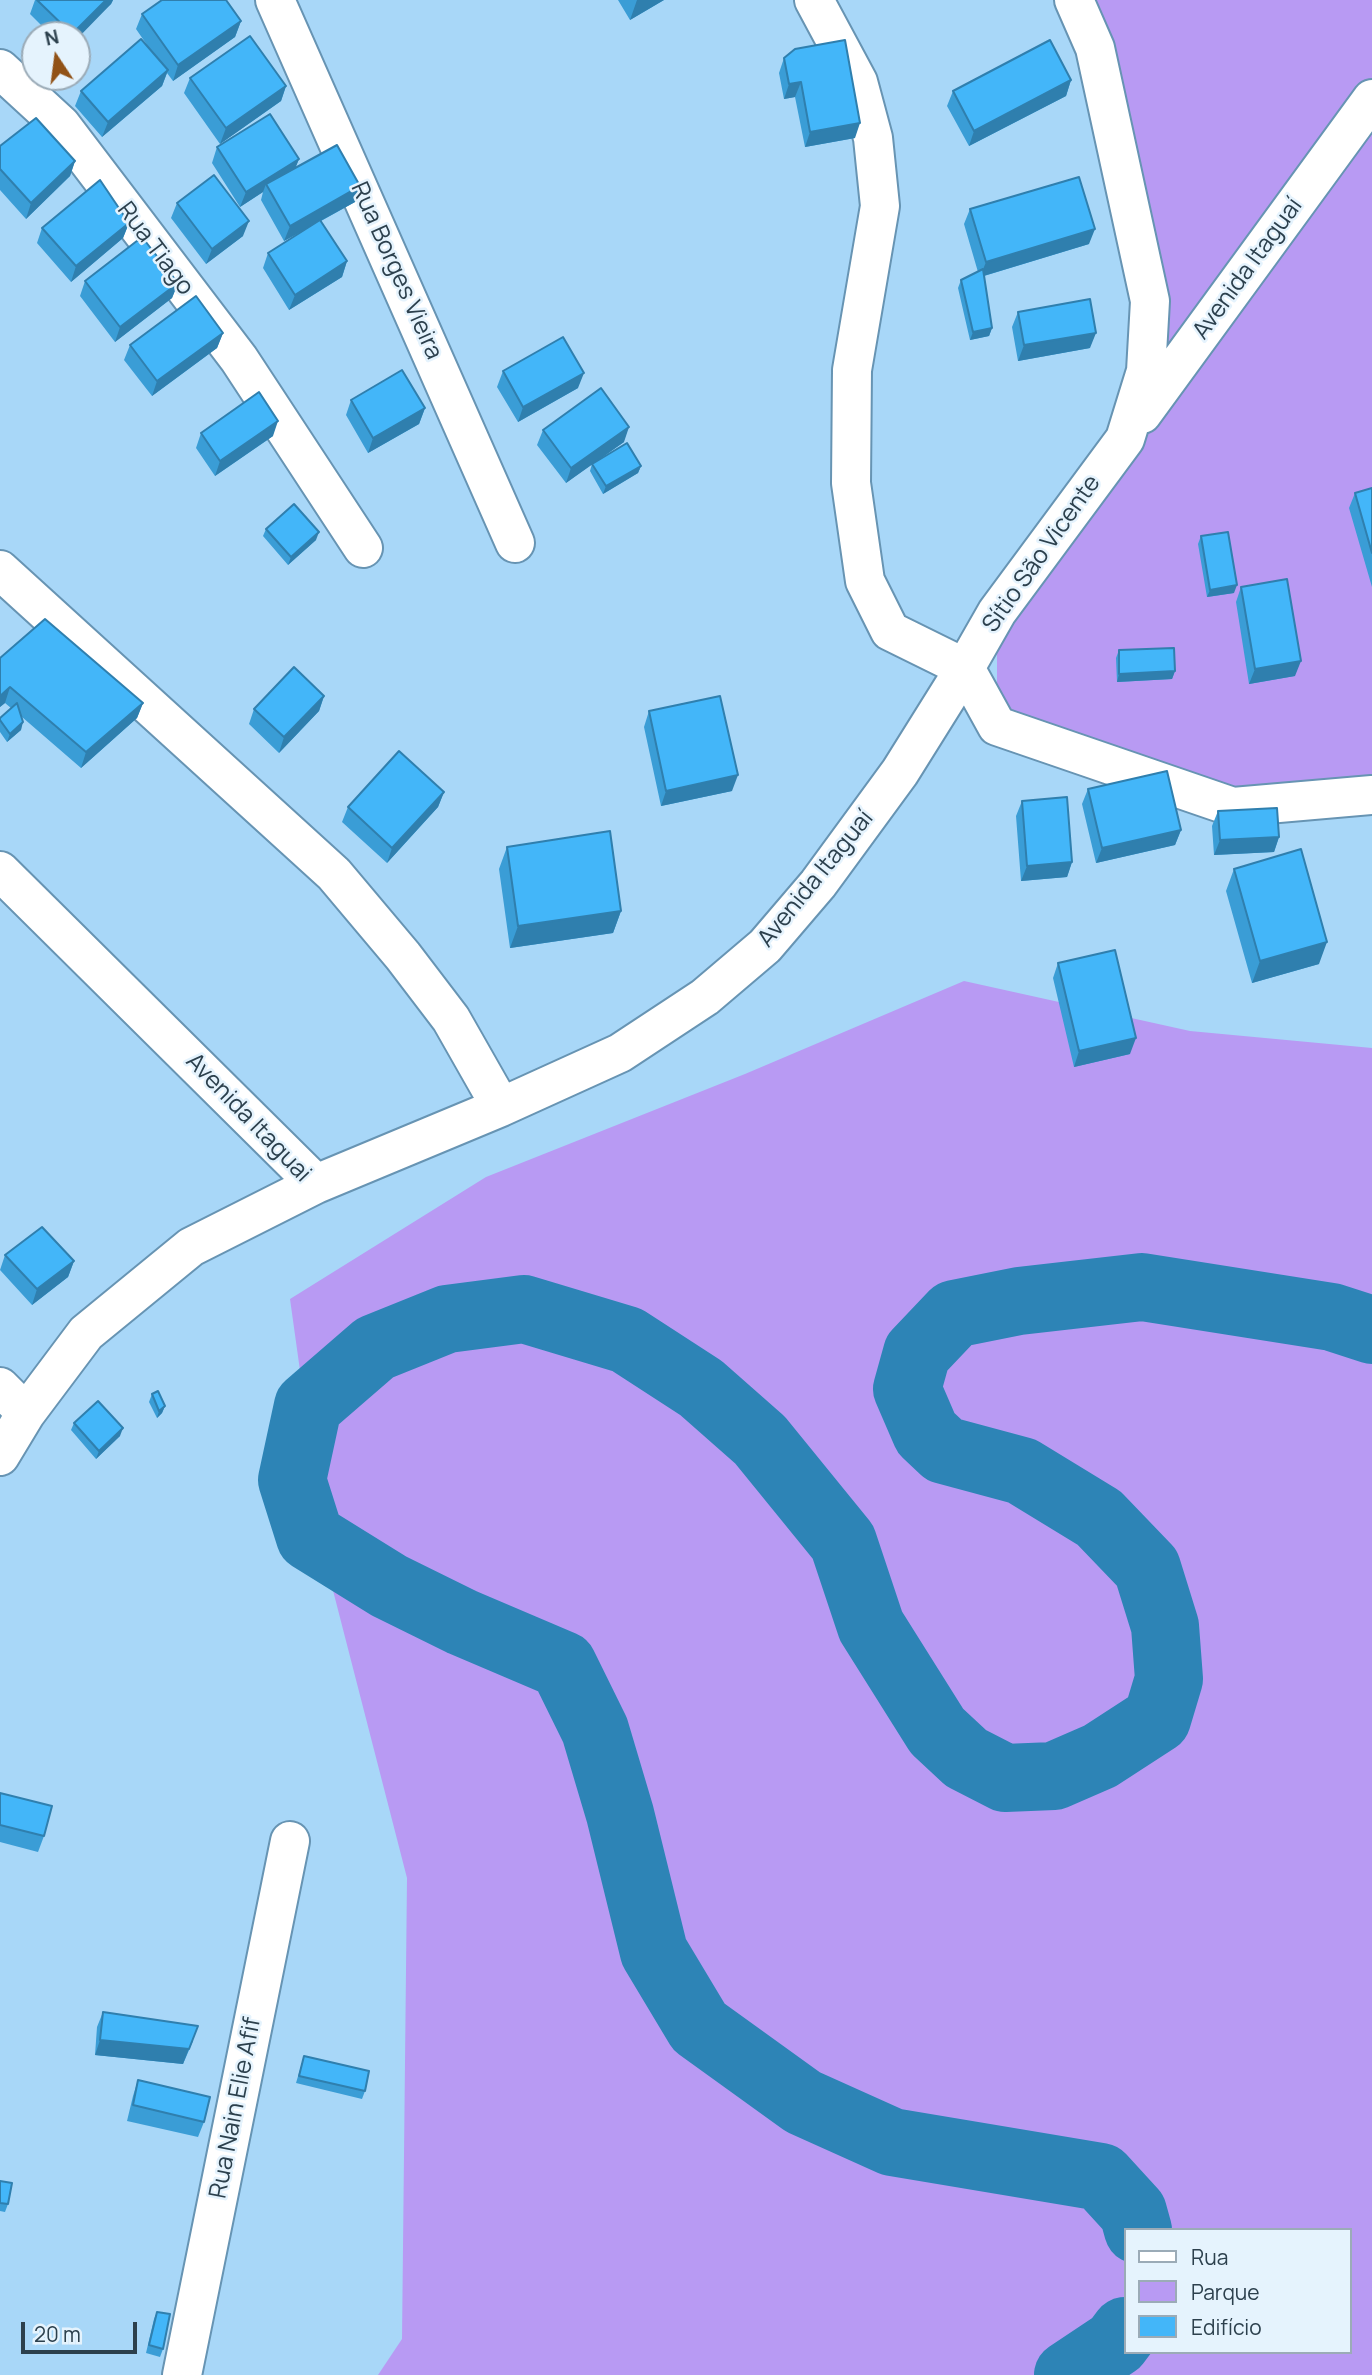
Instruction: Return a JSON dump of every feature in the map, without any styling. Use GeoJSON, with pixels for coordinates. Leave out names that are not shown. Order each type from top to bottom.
{"type":"FeatureCollection","features":[{"type":"Feature","properties":{"kind":"street","name":"Rua Borges Vieira"},"geometry":{"type":"LineString","coordinates":[[275,0],[515,543]]}},
{"type":"Feature","properties":{"kind":"street"},"geometry":{"type":"LineString","coordinates":[[814,0],[858,82],[873,138],[880,206],[852,370],[851,483],[865,581],[890,631],[965,668],[997,726],[1233,807],[1372,795]]}},
{"type":"Feature","properties":{"kind":"street","name":"Sítio São Vicente"},"geometry":{"type":"LineString","coordinates":[[965,668],[998,612],[1125,439],[1146,371],[1150,301],[1095,48],[1074,0]]}},
{"type":"Feature","properties":{"kind":"street","name":"Rua Tiago"},"geometry":{"type":"LineString","coordinates":[[0,69],[61,125],[230,347],[363,548]]}},
{"type":"Feature","properties":{"kind":"street","name":"Avenida Itaguaí"},"geometry":{"type":"LineString","coordinates":[[1125,439],[1372,99]]}},
{"type":"Feature","properties":{"kind":"street"},"geometry":{"type":"LineString","coordinates":[[0,570],[334,874],[403,956],[451,1019],[501,1107]]}},
{"type":"Feature","properties":{"kind":"street","name":"Avenida Itaguaí"},"geometry":{"type":"LineString","coordinates":[[317,1184],[620,1054],[705,996],[765,946],[818,884],[900,772],[965,668]]}},
{"type":"Feature","properties":{"kind":"street","name":"Avenida Itaguai"},"geometry":{"type":"LineString","coordinates":[[0,871],[317,1184],[191,1247],[86,1333],[13,1400],[0,1456]]}},
{"type":"Feature","properties":{"kind":"street","name":"Rua Nain Elie Afif"},"geometry":{"type":"LineString","coordinates":[[182,2375],[290,1841]]}},
{"type":"Feature","properties":{"kind":"green space"},"geometry":{"type":"Polygon","coordinates":[[[1074,0],[1372,0],[1372,788],[1233,807],[997,726],[997,612],[1125,439],[1150,301],[1074,0]]]}},
{"type":"Feature","properties":{"kind":"green space"},"geometry":{"type":"Polygon","coordinates":[[[964,981],[1190,1031],[1372,1048],[1372,2375],[378,2375],[402,2339],[407,1878],[328,1571],[290,1299],[486,1177],[745,1074],[964,981]]]}},
{"type":"Feature","properties":{"kind":"building"},"geometry":{"type":"Polygon","coordinates":[[[37,0],[106,0],[85,21],[59,21],[37,0]]]}},
{"type":"Feature","properties":{"kind":"building"},"geometry":{"type":"Polygon","coordinates":[[[162,0],[226,0],[241,21],[178,65],[142,14],[162,0]]]}},
{"type":"Feature","properties":{"kind":"building"},"geometry":{"type":"Polygon","coordinates":[[[250,36],[286,86],[226,128],[190,78],[250,36]]]}},
{"type":"Feature","properties":{"kind":"building"},"geometry":{"type":"Polygon","coordinates":[[[141,39],[168,70],[108,122],[81,91],[91,91],[91,82],[141,39]]]}},
{"type":"Feature","properties":{"kind":"building"},"geometry":{"type":"Polygon","coordinates":[[[845,40],[860,123],[810,132],[801,82],[789,84],[784,58],[795,49],[845,40]]]}},
{"type":"Feature","properties":{"kind":"building"},"geometry":{"type":"Polygon","coordinates":[[[1050,40],[1071,80],[974,131],[953,91],[1050,40]]]}},
{"type":"Feature","properties":{"kind":"building"},"geometry":{"type":"Polygon","coordinates":[[[270,114],[299,159],[246,192],[217,147],[270,114]]]}},
{"type":"Feature","properties":{"kind":"building"},"geometry":{"type":"Polygon","coordinates":[[[36,118],[75,161],[31,203],[0,169],[0,146],[36,118]]]}},
{"type":"Feature","properties":{"kind":"building"},"geometry":{"type":"Polygon","coordinates":[[[337,145],[360,186],[290,226],[266,184],[337,145]]]}},
{"type":"Feature","properties":{"kind":"building"},"geometry":{"type":"Polygon","coordinates":[[[214,175],[249,221],[212,249],[177,203],[214,175]]]}},
{"type":"Feature","properties":{"kind":"building"},"geometry":{"type":"Polygon","coordinates":[[[1079,177],[1095,229],[986,262],[970,209],[1079,177]]]}},
{"type":"Feature","properties":{"kind":"building"},"geometry":{"type":"Polygon","coordinates":[[[100,180],[129,223],[76,266],[42,228],[100,180]]]}},
{"type":"Feature","properties":{"kind":"building"},"geometry":{"type":"Polygon","coordinates":[[[320,220],[347,261],[295,295],[268,253],[320,220]]]}},
{"type":"Feature","properties":{"kind":"building"},"geometry":{"type":"Polygon","coordinates":[[[142,237],[178,283],[120,327],[85,281],[142,237]]]}},
{"type":"Feature","properties":{"kind":"building"},"geometry":{"type":"Polygon","coordinates":[[[983,269],[992,328],[973,332],[961,280],[983,269]]]}},
{"type":"Feature","properties":{"kind":"building"},"geometry":{"type":"Polygon","coordinates":[[[196,296],[223,333],[157,381],[130,345],[196,296]]]}},
{"type":"Feature","properties":{"kind":"building"},"geometry":{"type":"Polygon","coordinates":[[[1090,299],[1096,333],[1024,345],[1018,312],[1090,299]]]}},
{"type":"Feature","properties":{"kind":"building"},"geometry":{"type":"Polygon","coordinates":[[[563,337],[584,373],[523,407],[503,371],[563,337]]]}},
{"type":"Feature","properties":{"kind":"building"},"geometry":{"type":"Polygon","coordinates":[[[402,370],[425,408],[373,438],[351,400],[402,370]]]}},
{"type":"Feature","properties":{"kind":"building"},"geometry":{"type":"Polygon","coordinates":[[[601,388],[629,427],[571,468],[543,430],[601,388]]]}},
{"type":"Feature","properties":{"kind":"building"},"geometry":{"type":"Polygon","coordinates":[[[259,392],[278,421],[220,461],[201,433],[259,392]]]}},
{"type":"Feature","properties":{"kind":"building"},"geometry":{"type":"Polygon","coordinates":[[[627,443],[641,466],[606,486],[592,464],[627,443]]]}},
{"type":"Feature","properties":{"kind":"building"},"geometry":{"type":"Polygon","coordinates":[[[1372,488],[1372,553],[1355,493],[1372,488]]]}},
{"type":"Feature","properties":{"kind":"building"},"geometry":{"type":"Polygon","coordinates":[[[294,504],[319,532],[291,557],[266,529],[294,504]]]}},
{"type":"Feature","properties":{"kind":"building"},"geometry":{"type":"Polygon","coordinates":[[[1228,532],[1237,585],[1210,590],[1201,536],[1228,532]]]}},
{"type":"Feature","properties":{"kind":"building"},"geometry":{"type":"Polygon","coordinates":[[[1287,579],[1301,661],[1255,669],[1241,587],[1287,579]]]}},
{"type":"Feature","properties":{"kind":"building"},"geometry":{"type":"Polygon","coordinates":[[[45,619],[143,703],[86,752],[10,687],[0,696],[0,658],[45,619]]]}},
{"type":"Feature","properties":{"kind":"building"},"geometry":{"type":"Polygon","coordinates":[[[1174,648],[1175,671],[1119,674],[1119,650],[1174,648]]]}},
{"type":"Feature","properties":{"kind":"building"},"geometry":{"type":"Polygon","coordinates":[[[294,667],[324,696],[284,737],[254,709],[294,667]]]}},
{"type":"Feature","properties":{"kind":"building"},"geometry":{"type":"Polygon","coordinates":[[[720,696],[738,775],[666,791],[649,711],[720,696]]]}},
{"type":"Feature","properties":{"kind":"building"},"geometry":{"type":"Polygon","coordinates":[[[17,703],[23,722],[10,734],[0,718],[17,703]]]}},
{"type":"Feature","properties":{"kind":"building"},"geometry":{"type":"Polygon","coordinates":[[[399,751],[444,792],[392,848],[348,807],[399,751]]]}},
{"type":"Feature","properties":{"kind":"building"},"geometry":{"type":"Polygon","coordinates":[[[1167,771],[1181,830],[1102,848],[1088,789],[1167,771]]]}},
{"type":"Feature","properties":{"kind":"building"},"geometry":{"type":"Polygon","coordinates":[[[1067,797],[1072,862],[1027,866],[1022,801],[1067,797]]]}},
{"type":"Feature","properties":{"kind":"building"},"geometry":{"type":"Polygon","coordinates":[[[1277,808],[1279,837],[1220,840],[1218,811],[1277,808]]]}},
{"type":"Feature","properties":{"kind":"building"},"geometry":{"type":"Polygon","coordinates":[[[610,831],[621,911],[518,926],[507,847],[610,831]]]}},
{"type":"Feature","properties":{"kind":"building"},"geometry":{"type":"Polygon","coordinates":[[[1301,849],[1327,942],[1260,961],[1234,869],[1301,849]]]}},
{"type":"Feature","properties":{"kind":"building"},"geometry":{"type":"Polygon","coordinates":[[[1115,950],[1136,1038],[1079,1051],[1058,963],[1115,950]]]}},
{"type":"Feature","properties":{"kind":"building"},"geometry":{"type":"Polygon","coordinates":[[[42,1227],[74,1261],[37,1289],[5,1255],[42,1227]]]}},
{"type":"Feature","properties":{"kind":"building"},"geometry":{"type":"Polygon","coordinates":[[[158,1391],[165,1406],[159,1411],[152,1394],[158,1391]]]}},
{"type":"Feature","properties":{"kind":"building"},"geometry":{"type":"Polygon","coordinates":[[[98,1401],[123,1428],[99,1451],[74,1423],[98,1401]]]}},
{"type":"Feature","properties":{"kind":"building"},"geometry":{"type":"Polygon","coordinates":[[[0,1793],[52,1806],[44,1836],[0,1825],[0,1793]]]}},
{"type":"Feature","properties":{"kind":"building"},"geometry":{"type":"Polygon","coordinates":[[[103,2012],[198,2026],[189,2049],[100,2040],[103,2012]]]}},
{"type":"Feature","properties":{"kind":"building"},"geometry":{"type":"Polygon","coordinates":[[[304,2056],[369,2071],[365,2091],[299,2076],[304,2056]]]}},
{"type":"Feature","properties":{"kind":"building"},"geometry":{"type":"Polygon","coordinates":[[[138,2080],[210,2097],[204,2122],[133,2105],[138,2080]]]}},
{"type":"Feature","properties":{"kind":"building"},"geometry":{"type":"Polygon","coordinates":[[[0,2181],[12,2183],[8,2204],[0,2203],[0,2181]]]}},
{"type":"Feature","properties":{"kind":"building"},"geometry":{"type":"Polygon","coordinates":[[[157,2312],[170,2314],[163,2349],[149,2345],[157,2312]]]}},
{"type":"Feature","properties":{"kind":"waterway"},"geometry":{"type":"LineString","coordinates":[[1137,2228],[1133,2212],[1101,2177],[892,2142],[803,2102],[699,2027],[654,1952],[620,1814],[595,1730],[563,1665],[462,1622],[389,1586],[310,1537],[292,1480],[308,1406],[375,1348],[447,1319],[524,1309],[627,1340],[701,1388],[760,1440],[843,1542],[871,1626],[937,1731],[966,1758],[1005,1778],[1054,1776],[1100,1756],[1157,1719],[1169,1679],[1165,1626],[1147,1568],[1099,1518],[1022,1471],[944,1450],[926,1433],[907,1389],[917,1353],[954,1314],[1019,1301],[1142,1287],[1332,1317],[1372,1330]]}},
{"type":"Feature","properties":{"kind":"waterway"},"geometry":{"type":"LineString","coordinates":[[1068,2375],[1116,2343],[1124,2332]]}}]}
